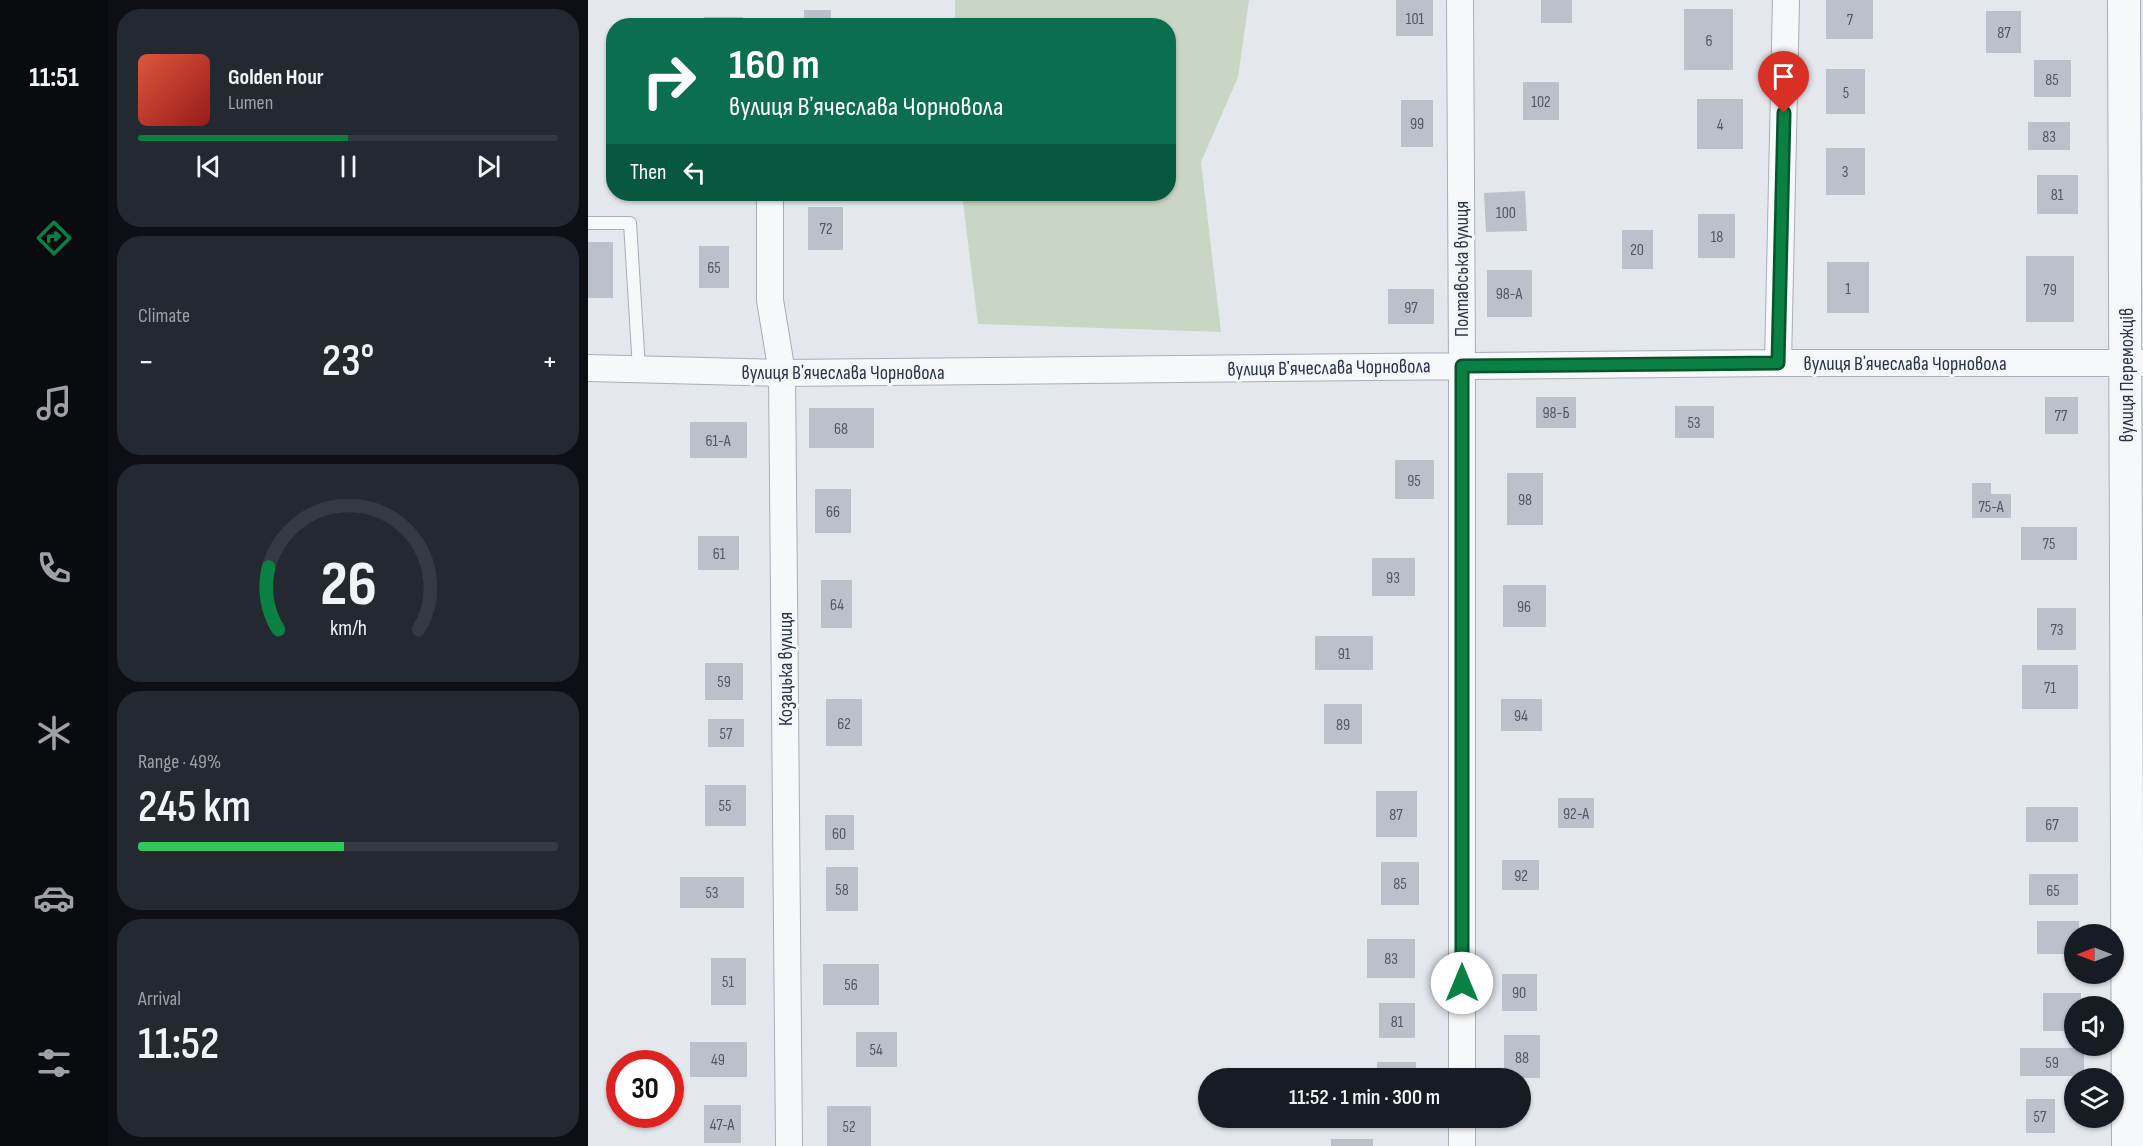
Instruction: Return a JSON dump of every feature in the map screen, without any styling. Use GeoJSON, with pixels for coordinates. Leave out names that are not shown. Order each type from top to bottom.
{"type":"FeatureCollection","features":[{"type":"Feature","properties":{"kind":"street","name":"Полтавська вулиця"},"geometry":{"type":"LineString","coordinates":[[1460,0],[1462,1068]]}},
{"type":"Feature","properties":{"kind":"street"},"geometry":{"type":"LineString","coordinates":[[1778,363],[1786,0]]}},
{"type":"Feature","properties":{"kind":"street","name":"вулиця Переможців"},"geometry":{"type":"LineString","coordinates":[[2124,0],[2134,363],[2128,1146]]}},
{"type":"Feature","properties":{"kind":"street","name":"Козацька вулиця"},"geometry":{"type":"LineString","coordinates":[[770,201],[770,300],[782,373],[789,1146]]}},
{"type":"Feature","properties":{"kind":"street","name":"вулиця Вʼячеслава Чорновола"},"geometry":{"type":"LineString","coordinates":[[588,368],[782,373],[1778,363],[2134,363]]}},
{"type":"Feature","properties":{"kind":"street"},"geometry":{"type":"LineString","coordinates":[[1462,1128],[1462,1146]]}},
{"type":"Feature","properties":{"kind":"lane"},"geometry":{"type":"LineString","coordinates":[[588,223],[630,223],[639,369]]}},
{"type":"Feature","properties":{"kind":"green space"},"geometry":{"type":"Polygon","coordinates":[[[955,0],[1249,0],[1238,77],[1201,162],[1221,332],[978,324],[963,201],[1176,201],[1176,18],[955,18],[955,0]]]}},
{"type":"Feature","properties":{"kind":"building"},"geometry":{"type":"Polygon","coordinates":[[[1396,0],[1433,0],[1433,36],[1396,36],[1396,0]]]}},
{"type":"Feature","properties":{"kind":"building"},"geometry":{"type":"Polygon","coordinates":[[[1541,0],[1572,0],[1572,23],[1541,23],[1541,0]]]}},
{"type":"Feature","properties":{"kind":"building"},"geometry":{"type":"Polygon","coordinates":[[[1826,0],[1873,0],[1873,39],[1826,39],[1826,0]]]}},
{"type":"Feature","properties":{"kind":"building"},"geometry":{"type":"Polygon","coordinates":[[[1684,9],[1733,9],[1733,70],[1684,70],[1684,9]]]}},
{"type":"Feature","properties":{"kind":"building"},"geometry":{"type":"Polygon","coordinates":[[[804,10],[831,10],[831,18],[804,18],[804,10]]]}},
{"type":"Feature","properties":{"kind":"building"},"geometry":{"type":"Polygon","coordinates":[[[1986,11],[2021,11],[2021,53],[1986,53],[1986,11]]]}},
{"type":"Feature","properties":{"kind":"building"},"geometry":{"type":"Polygon","coordinates":[[[704,17],[743,17],[743,18],[704,17]]]}},
{"type":"Feature","properties":{"kind":"building"},"geometry":{"type":"Polygon","coordinates":[[[2034,60],[2071,60],[2071,97],[2034,97],[2034,60]]]}},
{"type":"Feature","properties":{"kind":"building"},"geometry":{"type":"Polygon","coordinates":[[[1826,69],[1865,69],[1865,114],[1826,114],[1826,69]]]}},
{"type":"Feature","properties":{"kind":"building"},"geometry":{"type":"Polygon","coordinates":[[[1523,82],[1559,82],[1559,120],[1523,120],[1523,82]]]}},
{"type":"Feature","properties":{"kind":"building"},"geometry":{"type":"Polygon","coordinates":[[[1697,99],[1743,99],[1743,149],[1697,149],[1697,99]]]}},
{"type":"Feature","properties":{"kind":"building"},"geometry":{"type":"Polygon","coordinates":[[[1401,100],[1433,100],[1433,147],[1401,147],[1401,100]]]}},
{"type":"Feature","properties":{"kind":"building"},"geometry":{"type":"Polygon","coordinates":[[[2028,122],[2070,122],[2070,150],[2028,150],[2028,122]]]}},
{"type":"Feature","properties":{"kind":"building"},"geometry":{"type":"Polygon","coordinates":[[[1826,148],[1865,148],[1865,195],[1826,195],[1826,148]]]}},
{"type":"Feature","properties":{"kind":"building"},"geometry":{"type":"Polygon","coordinates":[[[2037,175],[2078,175],[2078,214],[2037,214],[2037,175]]]}},
{"type":"Feature","properties":{"kind":"building"},"geometry":{"type":"Polygon","coordinates":[[[1525,191],[1527,231],[1486,232],[1484,193],[1525,191]]]}},
{"type":"Feature","properties":{"kind":"building"},"geometry":{"type":"Polygon","coordinates":[[[808,207],[843,207],[843,250],[808,250],[808,207]]]}},
{"type":"Feature","properties":{"kind":"building"},"geometry":{"type":"Polygon","coordinates":[[[1698,214],[1735,214],[1735,258],[1698,258],[1698,214]]]}},
{"type":"Feature","properties":{"kind":"building"},"geometry":{"type":"Polygon","coordinates":[[[1622,230],[1653,230],[1653,269],[1622,269],[1622,230]]]}},
{"type":"Feature","properties":{"kind":"building"},"geometry":{"type":"Polygon","coordinates":[[[588,242],[613,242],[613,298],[588,298],[588,242]]]}},
{"type":"Feature","properties":{"kind":"building"},"geometry":{"type":"Polygon","coordinates":[[[699,246],[729,246],[729,288],[699,288],[699,246]]]}},
{"type":"Feature","properties":{"kind":"building"},"geometry":{"type":"Polygon","coordinates":[[[2026,256],[2074,256],[2074,322],[2026,322],[2026,256]]]}},
{"type":"Feature","properties":{"kind":"building"},"geometry":{"type":"Polygon","coordinates":[[[1827,262],[1869,262],[1869,313],[1827,313],[1827,262]]]}},
{"type":"Feature","properties":{"kind":"building"},"geometry":{"type":"Polygon","coordinates":[[[1487,270],[1532,270],[1532,317],[1487,317],[1487,270]]]}},
{"type":"Feature","properties":{"kind":"building"},"geometry":{"type":"Polygon","coordinates":[[[1388,289],[1434,289],[1434,324],[1388,324],[1388,289]]]}},
{"type":"Feature","properties":{"kind":"building"},"geometry":{"type":"Polygon","coordinates":[[[1536,397],[1576,397],[1576,428],[1536,428],[1536,397]]]}},
{"type":"Feature","properties":{"kind":"building"},"geometry":{"type":"Polygon","coordinates":[[[2045,397],[2078,397],[2078,434],[2045,434],[2045,397]]]}},
{"type":"Feature","properties":{"kind":"building"},"geometry":{"type":"Polygon","coordinates":[[[1675,406],[1714,406],[1714,438],[1675,438],[1675,406]]]}},
{"type":"Feature","properties":{"kind":"building"},"geometry":{"type":"Polygon","coordinates":[[[809,408],[874,408],[874,448],[809,448],[809,408]]]}},
{"type":"Feature","properties":{"kind":"building"},"geometry":{"type":"Polygon","coordinates":[[[690,422],[747,422],[747,458],[690,458],[690,422]]]}},
{"type":"Feature","properties":{"kind":"building"},"geometry":{"type":"Polygon","coordinates":[[[1395,460],[1434,460],[1434,499],[1395,499],[1395,460]]]}},
{"type":"Feature","properties":{"kind":"building"},"geometry":{"type":"Polygon","coordinates":[[[1507,473],[1543,473],[1543,525],[1507,525],[1507,473]]]}},
{"type":"Feature","properties":{"kind":"building"},"geometry":{"type":"Polygon","coordinates":[[[1972,483],[1991,483],[1991,494],[2011,494],[2011,518],[1972,518],[1972,483]]]}},
{"type":"Feature","properties":{"kind":"building"},"geometry":{"type":"Polygon","coordinates":[[[815,489],[851,489],[851,533],[815,533],[815,489]]]}},
{"type":"Feature","properties":{"kind":"building"},"geometry":{"type":"Polygon","coordinates":[[[2021,527],[2077,527],[2077,560],[2021,560],[2021,527]]]}},
{"type":"Feature","properties":{"kind":"building"},"geometry":{"type":"Polygon","coordinates":[[[698,536],[739,536],[739,570],[698,570],[698,536]]]}},
{"type":"Feature","properties":{"kind":"building"},"geometry":{"type":"Polygon","coordinates":[[[1372,558],[1415,558],[1415,596],[1372,596],[1372,558]]]}},
{"type":"Feature","properties":{"kind":"building"},"geometry":{"type":"Polygon","coordinates":[[[821,580],[852,580],[852,628],[821,628],[821,580]]]}},
{"type":"Feature","properties":{"kind":"building"},"geometry":{"type":"Polygon","coordinates":[[[1503,585],[1546,585],[1546,627],[1503,627],[1503,585]]]}},
{"type":"Feature","properties":{"kind":"building"},"geometry":{"type":"Polygon","coordinates":[[[2037,608],[2076,608],[2076,650],[2037,650],[2037,608]]]}},
{"type":"Feature","properties":{"kind":"building"},"geometry":{"type":"Polygon","coordinates":[[[1315,636],[1373,636],[1373,670],[1315,670],[1315,636]]]}},
{"type":"Feature","properties":{"kind":"building"},"geometry":{"type":"Polygon","coordinates":[[[705,663],[743,663],[743,700],[705,700],[705,663]]]}},
{"type":"Feature","properties":{"kind":"building"},"geometry":{"type":"Polygon","coordinates":[[[2022,665],[2078,665],[2078,709],[2022,709],[2022,665]]]}},
{"type":"Feature","properties":{"kind":"building"},"geometry":{"type":"Polygon","coordinates":[[[826,699],[862,699],[862,746],[826,746],[826,699]]]}},
{"type":"Feature","properties":{"kind":"building"},"geometry":{"type":"Polygon","coordinates":[[[1501,699],[1542,699],[1542,731],[1501,731],[1501,699]]]}},
{"type":"Feature","properties":{"kind":"building"},"geometry":{"type":"Polygon","coordinates":[[[1324,704],[1362,704],[1362,744],[1324,744],[1324,704]]]}},
{"type":"Feature","properties":{"kind":"building"},"geometry":{"type":"Polygon","coordinates":[[[708,719],[744,719],[744,747],[708,747],[708,719]]]}},
{"type":"Feature","properties":{"kind":"building"},"geometry":{"type":"Polygon","coordinates":[[[705,785],[746,785],[746,826],[705,826],[705,785]]]}},
{"type":"Feature","properties":{"kind":"building"},"geometry":{"type":"Polygon","coordinates":[[[1376,791],[1417,791],[1417,837],[1376,837],[1376,791]]]}},
{"type":"Feature","properties":{"kind":"building"},"geometry":{"type":"Polygon","coordinates":[[[1558,798],[1594,798],[1594,828],[1558,828],[1558,798]]]}},
{"type":"Feature","properties":{"kind":"building"},"geometry":{"type":"Polygon","coordinates":[[[2026,807],[2078,807],[2078,842],[2026,842],[2026,807]]]}},
{"type":"Feature","properties":{"kind":"building"},"geometry":{"type":"Polygon","coordinates":[[[825,815],[854,815],[854,850],[825,850],[825,815]]]}},
{"type":"Feature","properties":{"kind":"building"},"geometry":{"type":"Polygon","coordinates":[[[1502,860],[1539,860],[1539,890],[1502,890],[1502,860]]]}},
{"type":"Feature","properties":{"kind":"building"},"geometry":{"type":"Polygon","coordinates":[[[1381,862],[1419,862],[1419,905],[1381,905],[1381,862]]]}},
{"type":"Feature","properties":{"kind":"building"},"geometry":{"type":"Polygon","coordinates":[[[826,867],[858,867],[858,911],[826,911],[826,867]]]}},
{"type":"Feature","properties":{"kind":"building"},"geometry":{"type":"Polygon","coordinates":[[[2029,874],[2078,874],[2078,905],[2029,905],[2029,874]]]}},
{"type":"Feature","properties":{"kind":"building"},"geometry":{"type":"Polygon","coordinates":[[[680,877],[744,877],[744,908],[680,908],[680,877]]]}},
{"type":"Feature","properties":{"kind":"building"},"geometry":{"type":"Polygon","coordinates":[[[2037,921],[2079,921],[2079,924],[2064,924],[2064,954],[2037,954],[2037,921]]]}},
{"type":"Feature","properties":{"kind":"building"},"geometry":{"type":"Polygon","coordinates":[[[1367,939],[1415,939],[1415,978],[1367,978],[1367,939]]]}},
{"type":"Feature","properties":{"kind":"building"},"geometry":{"type":"Polygon","coordinates":[[[711,958],[746,958],[746,1005],[711,1005],[711,958]]]}},
{"type":"Feature","properties":{"kind":"building"},"geometry":{"type":"Polygon","coordinates":[[[823,964],[879,964],[879,1005],[823,1005],[823,964]]]}},
{"type":"Feature","properties":{"kind":"building"},"geometry":{"type":"Polygon","coordinates":[[[1502,974],[1537,974],[1537,1011],[1502,1011],[1502,974]]]}},
{"type":"Feature","properties":{"kind":"building"},"geometry":{"type":"Polygon","coordinates":[[[2043,993],[2081,993],[2081,996],[2064,996],[2064,1031],[2043,1031],[2043,993]]]}},
{"type":"Feature","properties":{"kind":"building"},"geometry":{"type":"Polygon","coordinates":[[[1379,1003],[1415,1003],[1415,1038],[1379,1038],[1379,1003]]]}},
{"type":"Feature","properties":{"kind":"building"},"geometry":{"type":"Polygon","coordinates":[[[856,1032],[897,1032],[897,1067],[856,1067],[856,1032]]]}},
{"type":"Feature","properties":{"kind":"building"},"geometry":{"type":"Polygon","coordinates":[[[1504,1035],[1540,1035],[1540,1078],[1531,1078],[1531,1068],[1504,1068],[1504,1035]]]}},
{"type":"Feature","properties":{"kind":"building"},"geometry":{"type":"Polygon","coordinates":[[[690,1042],[747,1042],[747,1077],[690,1077],[690,1042]]]}},
{"type":"Feature","properties":{"kind":"building"},"geometry":{"type":"Polygon","coordinates":[[[2020,1048],[2064,1048],[2064,1056],[2084,1056],[2084,1068],[2064,1068],[2064,1076],[2020,1076],[2020,1048]]]}},
{"type":"Feature","properties":{"kind":"building"},"geometry":{"type":"Polygon","coordinates":[[[1377,1062],[1416,1062],[1416,1068],[1377,1068],[1377,1062]]]}},
{"type":"Feature","properties":{"kind":"building"},"geometry":{"type":"Polygon","coordinates":[[[2026,1099],[2055,1099],[2055,1133],[2026,1133],[2026,1099]]]}},
{"type":"Feature","properties":{"kind":"building"},"geometry":{"type":"Polygon","coordinates":[[[704,1105],[741,1105],[741,1143],[704,1143],[704,1105]]]}},
{"type":"Feature","properties":{"kind":"building"},"geometry":{"type":"Polygon","coordinates":[[[827,1106],[871,1106],[871,1146],[827,1146],[827,1106]]]}},
{"type":"Feature","properties":{"kind":"building"},"geometry":{"type":"Polygon","coordinates":[[[1331,1139],[1373,1139],[1373,1146],[1331,1146],[1331,1139]]]}},
{"type":"Feature","properties":{"kind":"route"},"geometry":{"type":"LineString","coordinates":[[1462,983],[1462,366],[1778,363],[1784,113]]}}]}
